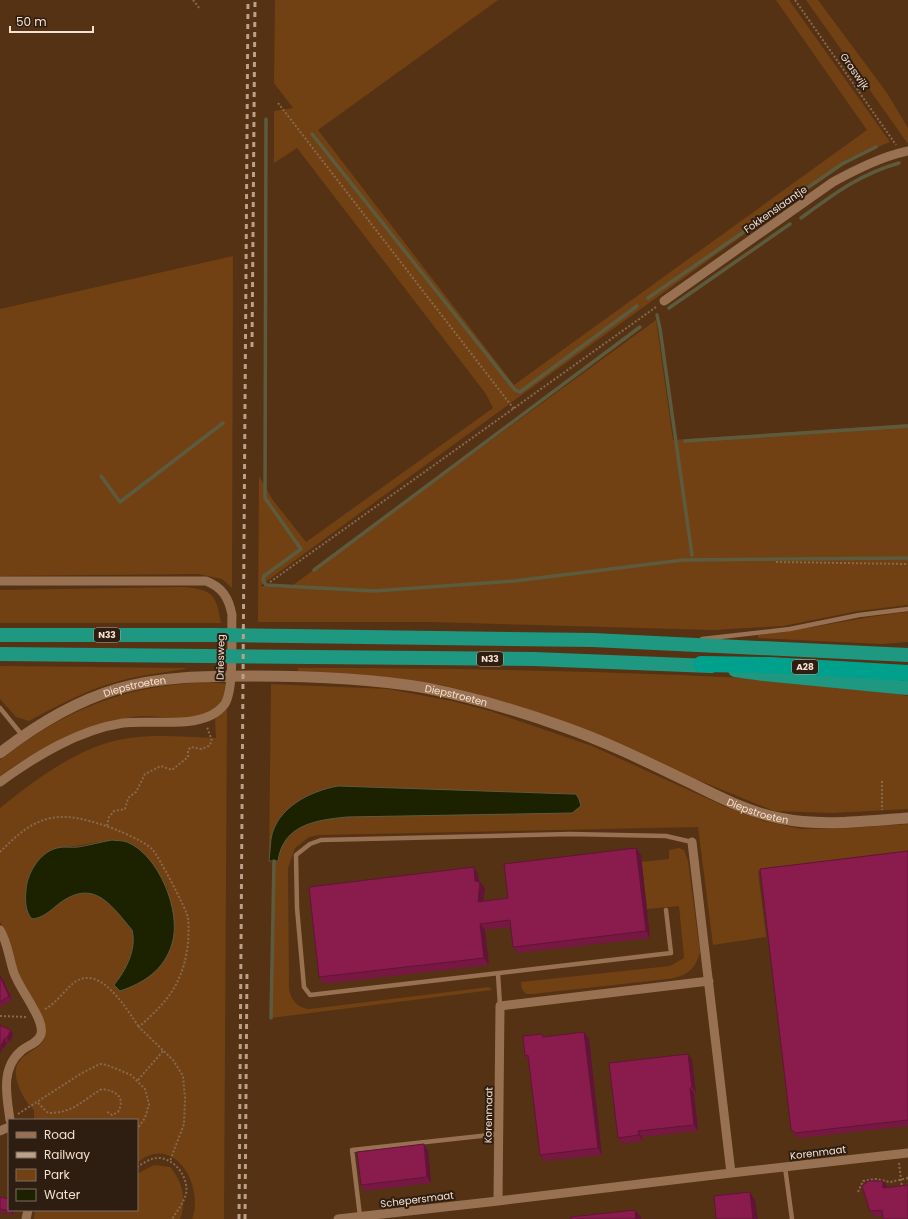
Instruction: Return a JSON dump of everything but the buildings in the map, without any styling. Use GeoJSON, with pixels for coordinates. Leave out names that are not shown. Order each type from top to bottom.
{"type":"FeatureCollection","features":[{"type":"Feature","properties":{"kind":"highway","name":"N33"},"geometry":{"type":"LineString","coordinates":[[0,635],[280,635],[662,643],[908,655]]}},
{"type":"Feature","properties":{"kind":"highway","name":"N33"},"geometry":{"type":"LineString","coordinates":[[0,654],[534,659],[701,664],[764,674],[908,688]]}},
{"type":"Feature","properties":{"kind":"highway","name":"A28"},"geometry":{"type":"LineString","coordinates":[[701,664],[770,665],[908,673]]}},
{"type":"Feature","properties":{"kind":"street","name":"Fokkenslaantje"},"geometry":{"type":"LineString","coordinates":[[664,301],[833,182],[859,168],[904,152]]}},
{"type":"Feature","properties":{"kind":"street","name":"Driesweg"},"geometry":{"type":"LineString","coordinates":[[0,581],[206,581],[220,588],[230,606],[232,615],[230,694],[219,711],[204,719],[193,722],[148,721],[110,726],[74,738],[40,754],[0,782]]}},
{"type":"Feature","properties":{"kind":"street","name":"Diepstroeten"},"geometry":{"type":"LineString","coordinates":[[0,753],[22,735],[73,706],[117,689],[174,678],[214,676],[332,678],[425,688],[521,713],[566,727],[645,761],[726,800],[778,818],[799,822],[908,818]]}},
{"type":"Feature","properties":{"kind":"street"},"geometry":{"type":"LineString","coordinates":[[692,842],[731,1173]]}},
{"type":"Feature","properties":{"kind":"street"},"geometry":{"type":"LineString","coordinates":[[0,930],[6,942],[18,982],[40,1025],[41,1035],[34,1043],[20,1051],[7,1074],[6,1091],[10,1119]]}},
{"type":"Feature","properties":{"kind":"street"},"geometry":{"type":"LineString","coordinates":[[500,1006],[709,981]]}},
{"type":"Feature","properties":{"kind":"street","name":"Korenmaat"},"geometry":{"type":"LineString","coordinates":[[500,1006],[498,1201],[903,1153]]}},
{"type":"Feature","properties":{"kind":"street"},"geometry":{"type":"LineString","coordinates":[[0,1131],[8,1124]]}},
{"type":"Feature","properties":{"kind":"street","name":"Schepersmaat"},"geometry":{"type":"LineString","coordinates":[[338,1219],[498,1201]]}},
{"type":"Feature","properties":{"kind":"lane"},"geometry":{"type":"LineString","coordinates":[[662,643],[790,629],[859,615],[908,609]]}},
{"type":"Feature","properties":{"kind":"lane"},"geometry":{"type":"LineString","coordinates":[[0,708],[22,735]]}},
{"type":"Feature","properties":{"kind":"lane"},"geometry":{"type":"LineString","coordinates":[[666,910],[671,953],[310,995],[304,987],[297,908],[296,855],[310,844],[321,840],[570,834],[666,836],[692,842]]}},
{"type":"Feature","properties":{"kind":"lane"},"geometry":{"type":"LineString","coordinates":[[498,974],[500,1006]]}},
{"type":"Feature","properties":{"kind":"lane"},"geometry":{"type":"LineString","coordinates":[[360,1216],[352,1150],[498,1134]]}},
{"type":"Feature","properties":{"kind":"lane"},"geometry":{"type":"LineString","coordinates":[[785,1167],[792,1219]]}},
{"type":"Feature","properties":{"kind":"path"},"geometry":{"type":"LineString","coordinates":[[193,0],[200,9]]}},
{"type":"Feature","properties":{"kind":"path","name":"Graswijk"},"geometry":{"type":"LineString","coordinates":[[795,0],[904,152]]}},
{"type":"Feature","properties":{"kind":"path"},"geometry":{"type":"LineString","coordinates":[[278,103],[514,409]]}},
{"type":"Feature","properties":{"kind":"path"},"geometry":{"type":"LineString","coordinates":[[270,582],[664,301]]}},
{"type":"Feature","properties":{"kind":"path"},"geometry":{"type":"LineString","coordinates":[[776,562],[908,564]]}},
{"type":"Feature","properties":{"kind":"path"},"geometry":{"type":"LineString","coordinates":[[107,826],[109,818],[114,811],[125,809],[128,798],[136,792],[146,774],[161,766],[172,770],[188,757],[188,750],[191,747],[201,749],[208,746],[212,741],[204,719]]}},
{"type":"Feature","properties":{"kind":"path"},"geometry":{"type":"LineString","coordinates":[[882,781],[882,820]]}},
{"type":"Feature","properties":{"kind":"path"},"geometry":{"type":"LineString","coordinates":[[0,852],[26,830],[44,820],[58,816],[87,820],[117,829],[152,849],[168,874],[188,916],[187,939],[179,978],[166,999],[139,1027]]}},
{"type":"Feature","properties":{"kind":"path"},"geometry":{"type":"LineString","coordinates":[[0,1016],[12,1018],[36,1015],[52,1006],[75,982],[83,978],[92,978],[106,985],[115,994],[139,1027],[173,1060],[183,1076],[185,1098],[183,1130],[170,1161]]}},
{"type":"Feature","properties":{"kind":"path"},"geometry":{"type":"LineString","coordinates":[[138,1080],[163,1051]]}},
{"type":"Feature","properties":{"kind":"path"},"geometry":{"type":"LineString","coordinates":[[14,1119],[82,1073],[100,1064],[117,1068],[138,1080],[145,1089],[149,1104],[146,1118],[138,1128]]}},
{"type":"Feature","properties":{"kind":"path"},"geometry":{"type":"LineString","coordinates":[[37,1103],[48,1112],[62,1113],[71,1110],[102,1089],[112,1091],[120,1097],[122,1102],[118,1112],[112,1115],[106,1111]]}},
{"type":"Feature","properties":{"kind":"path"},"geometry":{"type":"LineString","coordinates":[[902,1188],[901,1179],[903,1153]]}},
{"type":"Feature","properties":{"kind":"path"},"geometry":{"type":"LineString","coordinates":[[138,1166],[154,1158],[159,1158],[170,1161],[181,1171],[186,1185],[186,1194],[182,1205],[172,1219]]}},
{"type":"Feature","properties":{"kind":"path"},"geometry":{"type":"LineString","coordinates":[[858,1192],[863,1181],[869,1179],[890,1182],[908,1178]]}},
{"type":"Feature","properties":{"kind":"green space"},"geometry":{"type":"Polygon","coordinates":[[[275,0],[498,0],[318,130],[514,385],[867,130],[776,0],[789,0],[890,142],[850,158],[260,586],[289,588],[656,320],[673,440],[908,424],[908,605],[858,611],[783,626],[714,630],[429,622],[258,622],[259,476],[272,499],[306,542],[493,408],[486,394],[297,148],[274,163],[274,111],[293,108],[274,83],[275,0]]]}},
{"type":"Feature","properties":{"kind":"green space"},"geometry":{"type":"Polygon","coordinates":[[[806,0],[818,0],[887,93],[908,128],[908,144],[806,0]]]}},
{"type":"Feature","properties":{"kind":"green space"},"geometry":{"type":"Polygon","coordinates":[[[233,256],[232,588],[222,579],[198,574],[0,576],[0,309],[233,256]]]}},
{"type":"Feature","properties":{"kind":"green space"},"geometry":{"type":"Polygon","coordinates":[[[184,587],[201,590],[212,595],[217,606],[221,623],[0,623],[0,590],[184,587]]]}},
{"type":"Feature","properties":{"kind":"green space"},"geometry":{"type":"Polygon","coordinates":[[[908,612],[908,642],[882,644],[758,638],[758,635],[908,612]]]}},
{"type":"Feature","properties":{"kind":"green space"},"geometry":{"type":"Polygon","coordinates":[[[0,666],[186,668],[109,684],[78,696],[29,721],[16,717],[0,699],[0,666]]]}},
{"type":"Feature","properties":{"kind":"green space"},"geometry":{"type":"Polygon","coordinates":[[[298,668],[631,673],[823,683],[880,690],[908,696],[908,809],[831,813],[774,811],[535,713],[474,693],[446,686],[357,674],[298,671],[298,668]]]}},
{"type":"Feature","properties":{"kind":"green space"},"geometry":{"type":"Polygon","coordinates":[[[207,682],[227,684],[223,698],[210,712],[190,718],[142,716],[130,717],[112,722],[57,742],[22,761],[0,776],[0,760],[24,742],[72,714],[97,703],[122,695],[177,684],[207,682]]]}},
{"type":"Feature","properties":{"kind":"green space"},"geometry":{"type":"Polygon","coordinates":[[[271,684],[388,689],[452,701],[490,711],[592,746],[726,807],[764,821],[801,829],[908,824],[908,853],[758,871],[766,937],[713,945],[698,827],[319,835],[309,837],[295,848],[288,868],[289,988],[295,1003],[306,1009],[310,1009],[489,987],[492,990],[271,1018],[274,861],[278,861],[281,849],[287,839],[303,826],[313,822],[347,817],[289,808],[276,827],[272,839],[269,861],[271,684]]]}},
{"type":"Feature","properties":{"kind":"green space"},"geometry":{"type":"Polygon","coordinates":[[[227,709],[224,1219],[192,1219],[195,1206],[194,1192],[190,1179],[183,1167],[174,1158],[163,1154],[151,1155],[138,1162],[138,1119],[34,1119],[34,1110],[23,1096],[16,1075],[17,1066],[26,1054],[39,1046],[43,1041],[45,1034],[43,1020],[22,981],[10,944],[0,922],[0,808],[60,764],[94,747],[130,738],[151,736],[216,738],[215,719],[227,709]],[[112,840],[68,847],[26,887],[27,908],[29,916],[32,919],[42,916],[69,898],[80,894],[90,893],[99,897],[115,910],[132,930],[133,937],[132,952],[123,973],[114,985],[120,991],[168,889],[152,862],[135,848],[112,840]]]}},
{"type":"Feature","properties":{"kind":"green space"},"geometry":{"type":"Polygon","coordinates":[[[679,848],[684,850],[688,861],[700,952],[693,968],[685,974],[668,979],[532,994],[525,993],[521,982],[670,966],[684,958],[679,906],[647,909],[641,862],[669,859],[669,850],[679,848]]]}},
{"type":"Feature","properties":{"kind":"green space"},"geometry":{"type":"Polygon","coordinates":[[[154,1165],[170,1167],[181,1185],[183,1205],[180,1219],[34,1219],[35,1211],[138,1211],[138,1173],[154,1165]]]}},
{"type":"Feature","properties":{"kind":"water"},"geometry":{"type":"Polygon","coordinates":[[[338,786],[576,794],[581,806],[572,813],[347,817],[324,820],[303,826],[294,832],[287,839],[281,849],[278,861],[269,861],[271,839],[274,828],[287,810],[296,803],[316,792],[338,786]]]}},
{"type":"Feature","properties":{"kind":"water"},"geometry":{"type":"Polygon","coordinates":[[[112,840],[127,842],[139,849],[149,859],[165,886],[171,901],[174,916],[172,944],[164,961],[145,979],[120,991],[114,985],[123,973],[132,952],[132,930],[107,902],[90,893],[80,894],[69,898],[42,916],[32,919],[28,913],[26,901],[26,890],[29,877],[36,864],[45,854],[60,847],[78,847],[112,840]]]}},
{"type":"Feature","properties":{"kind":"waterway"},"geometry":{"type":"LineString","coordinates":[[266,119],[265,498],[301,549],[264,576],[263,580],[266,585],[374,591],[514,581],[683,560],[908,558]]}},
{"type":"Feature","properties":{"kind":"waterway"},"geometry":{"type":"LineString","coordinates":[[312,134],[515,390],[520,392],[637,306]]}},
{"type":"Feature","properties":{"kind":"waterway"},"geometry":{"type":"LineString","coordinates":[[648,298],[842,164],[876,147]]}},
{"type":"Feature","properties":{"kind":"waterway"},"geometry":{"type":"LineString","coordinates":[[801,218],[836,193],[860,179],[899,163]]}},
{"type":"Feature","properties":{"kind":"waterway"},"geometry":{"type":"LineString","coordinates":[[669,308],[790,224]]}},
{"type":"Feature","properties":{"kind":"waterway"},"geometry":{"type":"LineString","coordinates":[[657,315],[692,555]]}},
{"type":"Feature","properties":{"kind":"waterway"},"geometry":{"type":"LineString","coordinates":[[314,570],[640,327]]}},
{"type":"Feature","properties":{"kind":"waterway"},"geometry":{"type":"LineString","coordinates":[[101,476],[120,502],[223,423]]}},
{"type":"Feature","properties":{"kind":"waterway"},"geometry":{"type":"LineString","coordinates":[[685,441],[908,426]]}},
{"type":"Feature","properties":{"kind":"waterway"},"geometry":{"type":"LineString","coordinates":[[271,1018],[274,861]]}},
{"type":"Feature","properties":{"kind":"railway"},"geometry":{"type":"LineString","coordinates":[[239,1219],[248,0]]}},
{"type":"Feature","properties":{"kind":"railway"},"geometry":{"type":"LineString","coordinates":[[252,347],[255,0]]}},
{"type":"Feature","properties":{"kind":"railway"},"geometry":{"type":"LineString","coordinates":[[245,1219],[247,969]]}}]}
